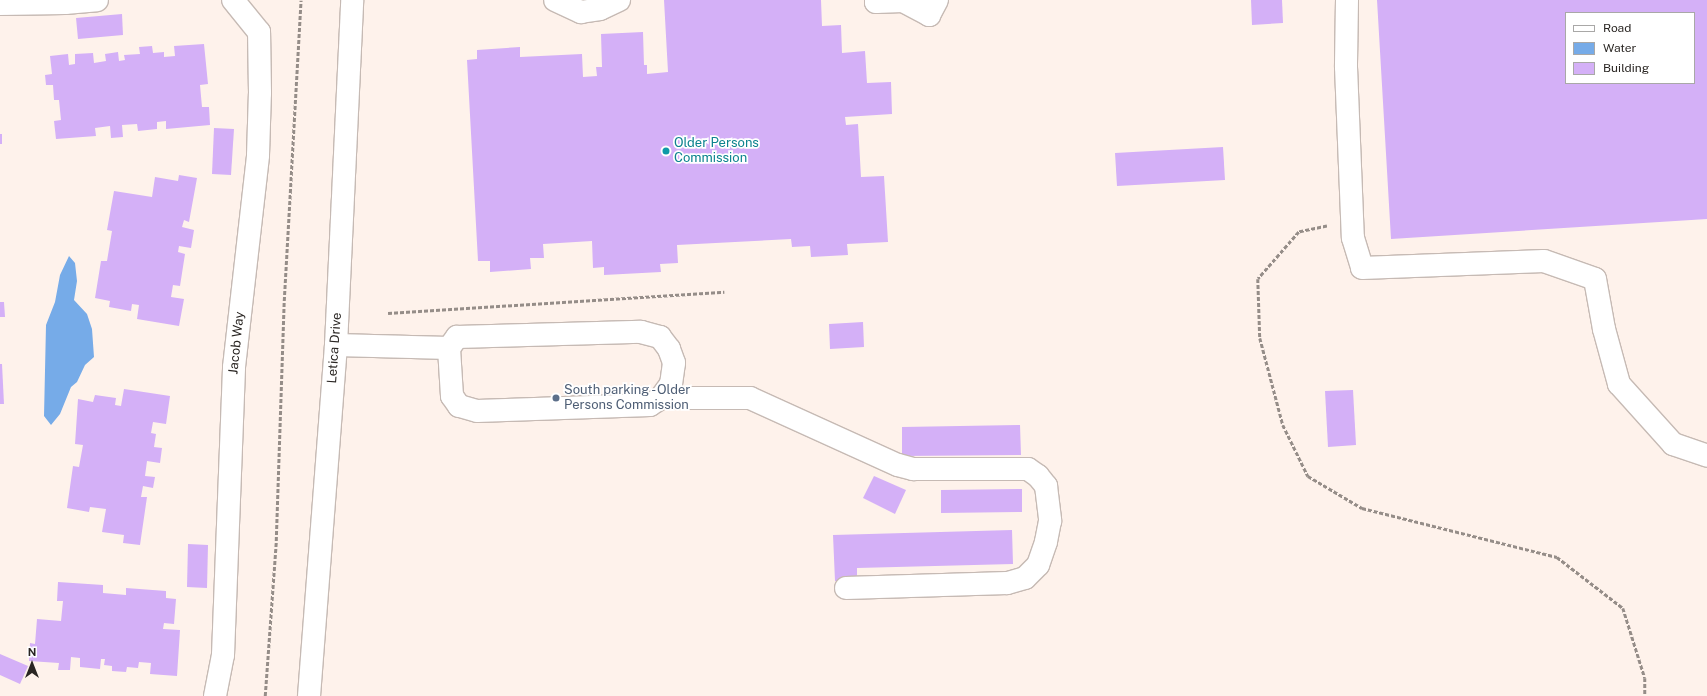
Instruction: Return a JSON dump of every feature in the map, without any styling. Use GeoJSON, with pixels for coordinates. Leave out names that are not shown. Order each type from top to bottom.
{"type":"FeatureCollection","features":[{"type":"Feature","properties":{"kind":"street"},"geometry":{"type":"LineString","coordinates":[[0,4],[97,0]]}},
{"type":"Feature","properties":{"kind":"street","name":"Jacob Way"},"geometry":{"type":"LineString","coordinates":[[215,696],[223,655],[234,367],[258,155],[260,92],[259,32],[233,0]]}},
{"type":"Feature","properties":{"kind":"street","name":"Letica Drive"},"geometry":{"type":"LineString","coordinates":[[310,696],[336,345],[352,0]]}},
{"type":"Feature","properties":{"kind":"street"},"geometry":{"type":"LineString","coordinates":[[554,0],[581,12],[600,9],[619,0]]}},
{"type":"Feature","properties":{"kind":"street"},"geometry":{"type":"LineString","coordinates":[[876,0],[876,2],[903,2],[929,16],[937,0]]}},
{"type":"Feature","properties":{"kind":"street"},"geometry":{"type":"LineString","coordinates":[[1347,0],[1346,67],[1353,238],[1362,268],[1544,261],[1595,279],[1604,329],[1619,384],[1673,444],[1707,456]]}},
{"type":"Feature","properties":{"kind":"street"},"geometry":{"type":"LineString","coordinates":[[641,332],[660,337],[669,349],[674,363],[671,384],[661,398],[650,405],[477,411],[459,406],[452,396],[449,348],[456,337],[641,332]]}},
{"type":"Feature","properties":{"kind":"street"},"geometry":{"type":"LineString","coordinates":[[336,345],[449,348]]}},
{"type":"Feature","properties":{"kind":"street"},"geometry":{"type":"LineString","coordinates":[[661,398],[750,398],[898,466],[913,469],[1028,469],[1038,476],[1046,486],[1050,521],[1046,542],[1038,565],[1025,578],[1006,583],[846,588]]}},
{"type":"Feature","properties":{"kind":"path"},"geometry":{"type":"LineString","coordinates":[[265,696],[276,541],[284,301],[301,0]]}},
{"type":"Feature","properties":{"kind":"path"},"geometry":{"type":"LineString","coordinates":[[1352,220],[1299,232],[1258,279],[1260,338],[1283,425],[1308,476],[1362,508],[1557,556],[1623,608],[1645,678],[1645,696]]}},
{"type":"Feature","properties":{"kind":"path"},"geometry":{"type":"LineString","coordinates":[[388,313],[724,292]]}},
{"type":"Feature","properties":{"kind":"water"},"geometry":{"type":"Polygon","coordinates":[[[69,256],[75,263],[77,281],[74,300],[87,314],[92,329],[94,357],[85,365],[77,382],[71,387],[60,414],[51,425],[44,416],[46,325],[55,302],[60,275],[69,256]]]}},
{"type":"Feature","properties":{"kind":"building","name":"Older Persons Commission"},"geometry":{"type":"Polygon","coordinates":[[[664,0],[821,0],[822,26],[841,25],[842,53],[865,51],[867,83],[891,82],[892,114],[845,117],[846,125],[858,124],[861,177],[884,176],[888,242],[847,244],[848,255],[811,257],[810,246],[792,247],[791,239],[677,245],[678,263],[660,264],[661,272],[604,275],[604,267],[593,268],[592,241],[543,244],[544,258],[530,258],[531,269],[490,272],[490,261],[478,261],[467,60],[477,59],[477,50],[520,47],[520,57],[582,54],[583,77],[597,76],[596,67],[602,67],[601,34],[643,32],[644,65],[647,65],[647,74],[668,72],[664,0]]]}},
{"type":"Feature","properties":{"kind":"building"},"geometry":{"type":"Polygon","coordinates":[[[1251,0],[1282,0],[1283,23],[1252,25],[1251,0]]]}},
{"type":"Feature","properties":{"kind":"building"},"geometry":{"type":"Polygon","coordinates":[[[1377,0],[1707,0],[1707,219],[1391,239],[1377,0]]]}},
{"type":"Feature","properties":{"kind":"building"},"geometry":{"type":"Polygon","coordinates":[[[122,14],[123,35],[78,39],[76,18],[122,14]]]}},
{"type":"Feature","properties":{"kind":"building"},"geometry":{"type":"Polygon","coordinates":[[[204,44],[208,84],[200,85],[202,107],[209,107],[210,125],[166,129],[166,121],[157,122],[157,129],[138,131],[137,124],[122,125],[123,137],[111,138],[110,126],[95,128],[96,136],[56,139],[54,121],[61,120],[59,100],[54,100],[53,85],[46,85],[45,75],[52,74],[50,56],[68,54],[69,65],[75,64],[75,54],[93,53],[94,63],[106,61],[105,54],[118,52],[119,61],[125,60],[124,55],[140,54],[139,47],[152,46],[153,53],[164,52],[164,57],[175,56],[174,46],[204,44]]]}},
{"type":"Feature","properties":{"kind":"building"},"geometry":{"type":"Polygon","coordinates":[[[214,128],[234,129],[231,175],[212,174],[214,128]]]}},
{"type":"Feature","properties":{"kind":"building"},"geometry":{"type":"Polygon","coordinates":[[[0,134],[2,134],[2,144],[0,144],[0,134]]]}},
{"type":"Feature","properties":{"kind":"building"},"geometry":{"type":"Polygon","coordinates":[[[1223,147],[1225,180],[1117,186],[1115,153],[1223,147]]]}},
{"type":"Feature","properties":{"kind":"building"},"geometry":{"type":"Polygon","coordinates":[[[179,175],[197,178],[189,222],[184,220],[182,227],[194,230],[191,248],[179,246],[178,252],[185,254],[180,286],[173,285],[171,297],[184,299],[179,326],[137,319],[139,305],[132,304],[131,311],[109,307],[110,301],[95,298],[101,261],[107,261],[112,231],[107,230],[114,191],[152,197],[155,177],[178,181],[179,175]]]}},
{"type":"Feature","properties":{"kind":"building"},"geometry":{"type":"Polygon","coordinates":[[[0,302],[4,302],[5,317],[0,317],[0,302]]]}},
{"type":"Feature","properties":{"kind":"building"},"geometry":{"type":"Polygon","coordinates":[[[863,322],[864,347],[830,349],[829,324],[863,322]]]}},
{"type":"Feature","properties":{"kind":"building"},"geometry":{"type":"Polygon","coordinates":[[[0,364],[2,364],[4,404],[0,404],[0,364]]]}},
{"type":"Feature","properties":{"kind":"building"},"geometry":{"type":"Polygon","coordinates":[[[124,389],[170,396],[166,424],[153,422],[151,433],[156,434],[154,447],[162,448],[160,463],[147,461],[145,476],[155,477],[153,488],[143,486],[141,497],[147,497],[140,545],[123,543],[124,535],[102,532],[106,509],[90,507],[89,512],[67,508],[73,466],[79,467],[83,445],[75,444],[78,399],[93,402],[95,395],[116,398],[115,405],[121,406],[124,389]]]}},
{"type":"Feature","properties":{"kind":"building"},"geometry":{"type":"Polygon","coordinates":[[[1353,390],[1356,445],[1328,447],[1325,391],[1353,390]]]}},
{"type":"Feature","properties":{"kind":"building"},"geometry":{"type":"Polygon","coordinates":[[[1020,425],[1021,455],[902,456],[902,427],[1020,425]]]}},
{"type":"Feature","properties":{"kind":"building"},"geometry":{"type":"Polygon","coordinates":[[[874,476],[906,490],[895,514],[863,498],[874,476]]]}},
{"type":"Feature","properties":{"kind":"building"},"geometry":{"type":"Polygon","coordinates":[[[1022,489],[1022,512],[941,513],[941,490],[1022,489]]]}},
{"type":"Feature","properties":{"kind":"building"},"geometry":{"type":"Polygon","coordinates":[[[1012,530],[1013,564],[857,568],[857,581],[835,581],[833,535],[1012,530]]]}},
{"type":"Feature","properties":{"kind":"building"},"geometry":{"type":"Polygon","coordinates":[[[188,544],[208,545],[207,588],[187,587],[188,544]]]}},
{"type":"Feature","properties":{"kind":"building"},"geometry":{"type":"Polygon","coordinates":[[[58,582],[103,585],[103,593],[126,595],[126,588],[166,591],[166,598],[176,599],[174,624],[164,623],[163,629],[180,630],[177,676],[150,674],[151,663],[139,662],[138,668],[127,667],[126,672],[112,671],[112,666],[104,665],[105,659],[101,659],[100,669],[80,667],[80,658],[71,657],[70,670],[58,670],[59,663],[29,661],[30,643],[35,644],[37,619],[61,621],[63,601],[57,601],[58,582]]]}},
{"type":"Feature","properties":{"kind":"building"},"geometry":{"type":"Polygon","coordinates":[[[0,654],[28,666],[20,684],[0,675],[0,654]]]}},
{"type":"Feature","properties":{"kind":"place","name":"Older Persons Commission"},"geometry":{"type":"Point","coordinates":[666,151]}},
{"type":"Feature","properties":{"kind":"place","name":"South parking - Older Persons Commission"},"geometry":{"type":"Point","coordinates":[556,398]}}]}
